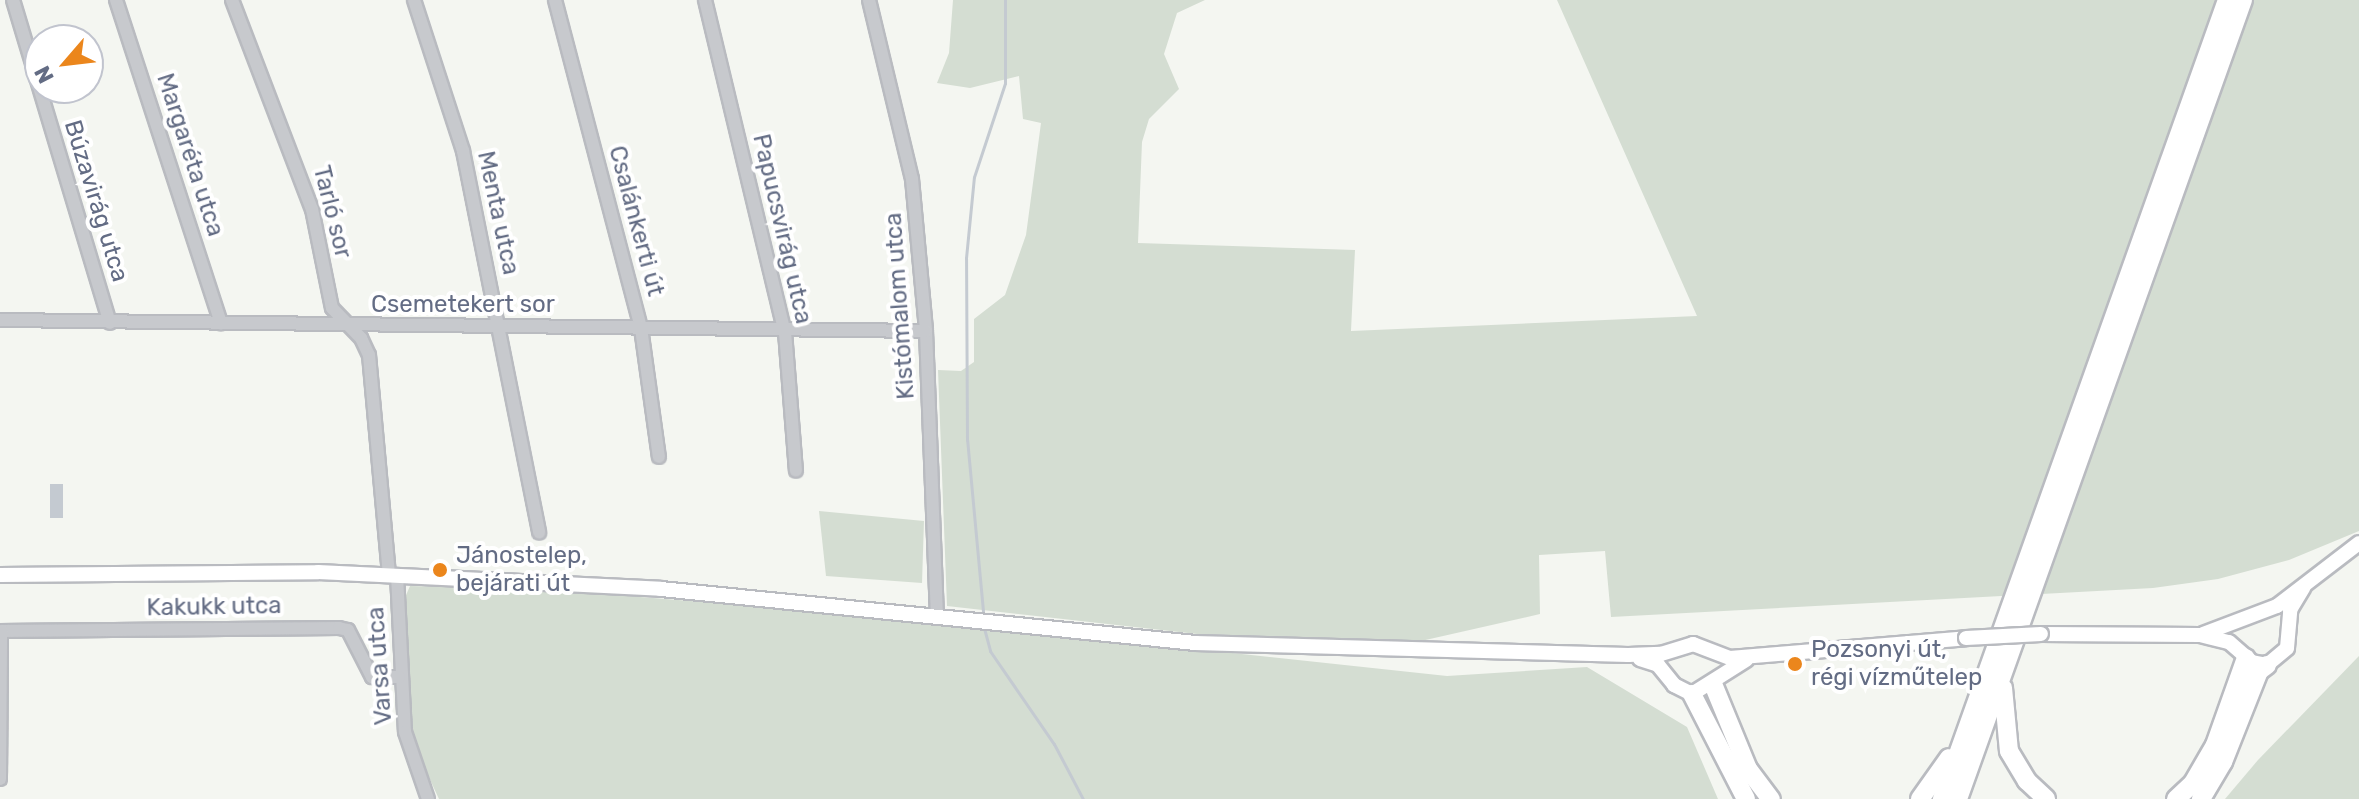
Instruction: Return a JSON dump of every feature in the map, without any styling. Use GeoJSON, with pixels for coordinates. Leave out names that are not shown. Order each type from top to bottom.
{"type":"FeatureCollection","features":[{"type":"Feature","properties":{"kind":"highway"},"geometry":{"type":"LineString","coordinates":[[1942,799],[2227,0]]}},
{"type":"Feature","properties":{"kind":"highway"},"geometry":{"type":"LineString","coordinates":[[1958,799],[2243,0]]}},
{"type":"Feature","properties":{"kind":"highway"},"geometry":{"type":"LineString","coordinates":[[2176,799],[2193,783],[2215,745],[2243,654]]}},
{"type":"Feature","properties":{"kind":"highway"},"geometry":{"type":"LineString","coordinates":[[2005,664],[2002,707],[2009,751],[2027,781],[2046,799]]}},
{"type":"Feature","properties":{"kind":"highway"},"geometry":{"type":"LineString","coordinates":[[2201,799],[2223,762],[2259,671],[2267,665]]}},
{"type":"Feature","properties":{"kind":"highway"},"geometry":{"type":"LineString","coordinates":[[1715,680],[1717,705],[1748,769],[1771,799]]}},
{"type":"Feature","properties":{"kind":"highway"},"geometry":{"type":"LineString","coordinates":[[1692,694],[1746,799]]}},
{"type":"Feature","properties":{"kind":"highway"},"geometry":{"type":"LineString","coordinates":[[1920,799],[1966,732]]}},
{"type":"Feature","properties":{"kind":"main road"},"geometry":{"type":"LineString","coordinates":[[0,575],[393,575],[676,590],[937,614],[1195,643],[1628,655],[1676,650],[1693,644],[1712,654],[1754,657],[2041,634],[2200,635],[2254,618],[2303,588],[2359,543]]}},
{"type":"Feature","properties":{"kind":"main road"},"geometry":{"type":"LineString","coordinates":[[2200,635],[2267,665],[2287,648],[2285,628],[2303,588]]}},
{"type":"Feature","properties":{"kind":"main road"},"geometry":{"type":"LineString","coordinates":[[2243,654],[2239,634],[2254,618],[2275,618],[2285,628]]}},
{"type":"Feature","properties":{"kind":"main road"},"geometry":{"type":"LineString","coordinates":[[1669,676],[1676,650]]}},
{"type":"Feature","properties":{"kind":"main road"},"geometry":{"type":"LineString","coordinates":[[1712,654],[1715,680]]}},
{"type":"Feature","properties":{"kind":"main road"},"geometry":{"type":"LineString","coordinates":[[1628,655],[1658,665],[1682,692],[1692,694],[1754,657]]}},
{"type":"Feature","properties":{"kind":"street","name":"Búzavirág utca"},"geometry":{"type":"LineString","coordinates":[[13,0],[110,323]]}},
{"type":"Feature","properties":{"kind":"street","name":"Margaréta utca"},"geometry":{"type":"LineString","coordinates":[[116,0],[221,323]]}},
{"type":"Feature","properties":{"kind":"street","name":"Tarló sor"},"geometry":{"type":"LineString","coordinates":[[232,0],[312,209],[332,308],[361,338],[369,355],[393,575]]}},
{"type":"Feature","properties":{"kind":"street","name":"Menta utca"},"geometry":{"type":"LineString","coordinates":[[414,0],[463,151],[539,533]]}},
{"type":"Feature","properties":{"kind":"street","name":"Csalánkerti út"},"geometry":{"type":"LineString","coordinates":[[555,0],[641,328],[659,457]]}},
{"type":"Feature","properties":{"kind":"street","name":"Papucsvirág utca"},"geometry":{"type":"LineString","coordinates":[[705,0],[785,332],[796,471]]}},
{"type":"Feature","properties":{"kind":"street","name":"Kistómalom utca"},"geometry":{"type":"LineString","coordinates":[[869,0],[912,179],[926,331],[937,614]]}},
{"type":"Feature","properties":{"kind":"street","name":"Csemetekert sor"},"geometry":{"type":"LineString","coordinates":[[1,318],[348,327],[926,331]]}},
{"type":"Feature","properties":{"kind":"street","name":"Varsa utca"},"geometry":{"type":"LineString","coordinates":[[393,575],[405,732],[428,799]]}},
{"type":"Feature","properties":{"kind":"street","name":"Kakukk utca"},"geometry":{"type":"LineString","coordinates":[[0,631],[339,628],[348,630],[372,677],[399,677]]}},
{"type":"Feature","properties":{"kind":"street"},"geometry":{"type":"LineString","coordinates":[[0,631],[0,779]]}},
{"type":"Feature","properties":{"kind":"shaded area"},"geometry":{"type":"Polygon","coordinates":[[[953,0],[1205,0],[1177,13],[1164,54],[1179,89],[1149,119],[1142,142],[1138,243],[1355,250],[1351,331],[1697,316],[1557,0],[2359,0],[2359,531],[2289,560],[2218,579],[2153,588],[1611,617],[1605,551],[1539,555],[1540,614],[1421,641],[1197,634],[947,606],[938,370],[961,371],[974,362],[974,319],[1005,295],[1026,235],[1041,123],[1023,119],[1019,76],[970,88],[937,83],[949,53],[953,0]]]}},
{"type":"Feature","properties":{"kind":"shaded area"},"geometry":{"type":"Polygon","coordinates":[[[50,484],[63,484],[63,518],[50,518],[50,484]]]}},
{"type":"Feature","properties":{"kind":"shaded area"},"geometry":{"type":"Polygon","coordinates":[[[819,511],[924,521],[922,583],[826,576],[819,511]]]}},
{"type":"Feature","properties":{"kind":"shaded area"},"geometry":{"type":"Polygon","coordinates":[[[410,586],[539,589],[917,619],[1447,676],[1587,667],[1687,727],[1718,799],[439,799],[414,745],[403,602],[410,586]]]}},
{"type":"Feature","properties":{"kind":"shaded area"},"geometry":{"type":"Polygon","coordinates":[[[2359,656],[2359,799],[2225,799],[2258,760],[2359,656]]]}},
{"type":"Feature","properties":{"kind":"waterway"},"geometry":{"type":"LineString","coordinates":[[983,611],[967,440],[966,258],[974,177],[1005,83],[1005,0]]}},
{"type":"Feature","properties":{"kind":"waterway"},"geometry":{"type":"LineString","coordinates":[[984,628],[990,651],[1054,744],[1083,799]]}},
{"type":"Feature","properties":{"kind":"place","name":"Jánostelep, bejárati út"},"geometry":{"type":"Point","coordinates":[440,570]}},
{"type":"Feature","properties":{"kind":"place","name":"Pozsonyi út, régi vízműtelep"},"geometry":{"type":"Point","coordinates":[1795,664]}}]}
